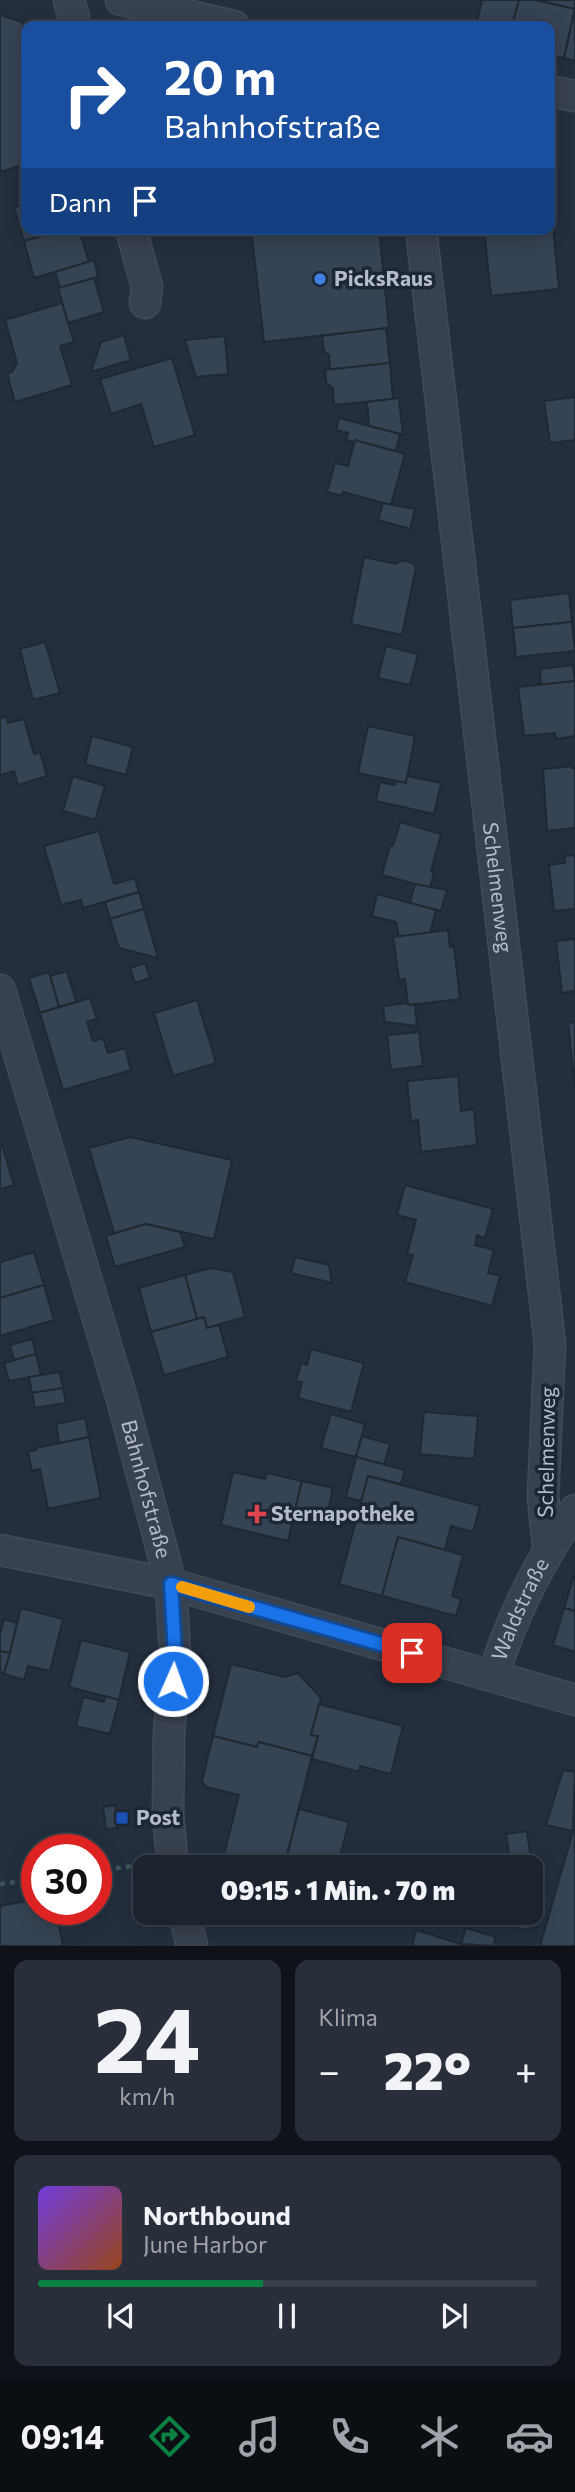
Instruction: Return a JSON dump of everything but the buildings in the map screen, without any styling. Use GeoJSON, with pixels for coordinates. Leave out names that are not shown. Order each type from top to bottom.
{"type":"FeatureCollection","features":[{"type":"Feature","properties":{"kind":"street"},"geometry":{"type":"LineString","coordinates":[[69,0],[75,21]]}},
{"type":"Feature","properties":{"kind":"street"},"geometry":{"type":"LineString","coordinates":[[121,0],[212,21]]}},
{"type":"Feature","properties":{"kind":"street"},"geometry":{"type":"LineString","coordinates":[[555,92],[575,96]]}},
{"type":"Feature","properties":{"kind":"street"},"geometry":{"type":"LineString","coordinates":[[133,235],[147,287],[145,303]]}},
{"type":"Feature","properties":{"kind":"street","name":"Schelmenweg"},"geometry":{"type":"LineString","coordinates":[[422,235],[550,1344],[543,1496],[548,1549]]}},
{"type":"Feature","properties":{"kind":"street","name":"Bahnhofstraße"},"geometry":{"type":"LineString","coordinates":[[0,989],[122,1399],[171,1584],[575,1700]]}},
{"type":"Feature","properties":{"kind":"street","name":"Waldstraße"},"geometry":{"type":"LineString","coordinates":[[493,1676],[505,1639],[548,1549],[575,1510]]}},
{"type":"Feature","properties":{"kind":"street"},"geometry":{"type":"LineString","coordinates":[[0,1549],[171,1584],[175,1654],[169,1775],[172,1855]]}},
{"type":"Feature","properties":{"kind":"street"},"geometry":{"type":"LineString","coordinates":[[187,1925],[192,1946]]}},
{"type":"Feature","properties":{"kind":"path"},"geometry":{"type":"LineString","coordinates":[[112,1870],[133,1868]]}},
{"type":"Feature","properties":{"kind":"path"},"geometry":{"type":"LineString","coordinates":[[0,1884],[21,1881]]}},
{"type":"Feature","properties":{"kind":"slow traffic"},"geometry":{"type":"LineString","coordinates":[[182,1587],[249,1607]]}},
{"type":"Feature","properties":{"kind":"place","name":"PicksRaus"},"geometry":{"type":"Point","coordinates":[320,279]}},
{"type":"Feature","properties":{"kind":"place","name":"Sternapotheke"},"geometry":{"type":"Point","coordinates":[257,1514]}},
{"type":"Feature","properties":{"kind":"place","name":"Post"},"geometry":{"type":"Point","coordinates":[122,1818]}},
{"type":"Feature","properties":{"kind":"route"},"geometry":{"type":"LineString","coordinates":[[173,1681],[175,1654],[171,1584],[412,1653]]}}]}
